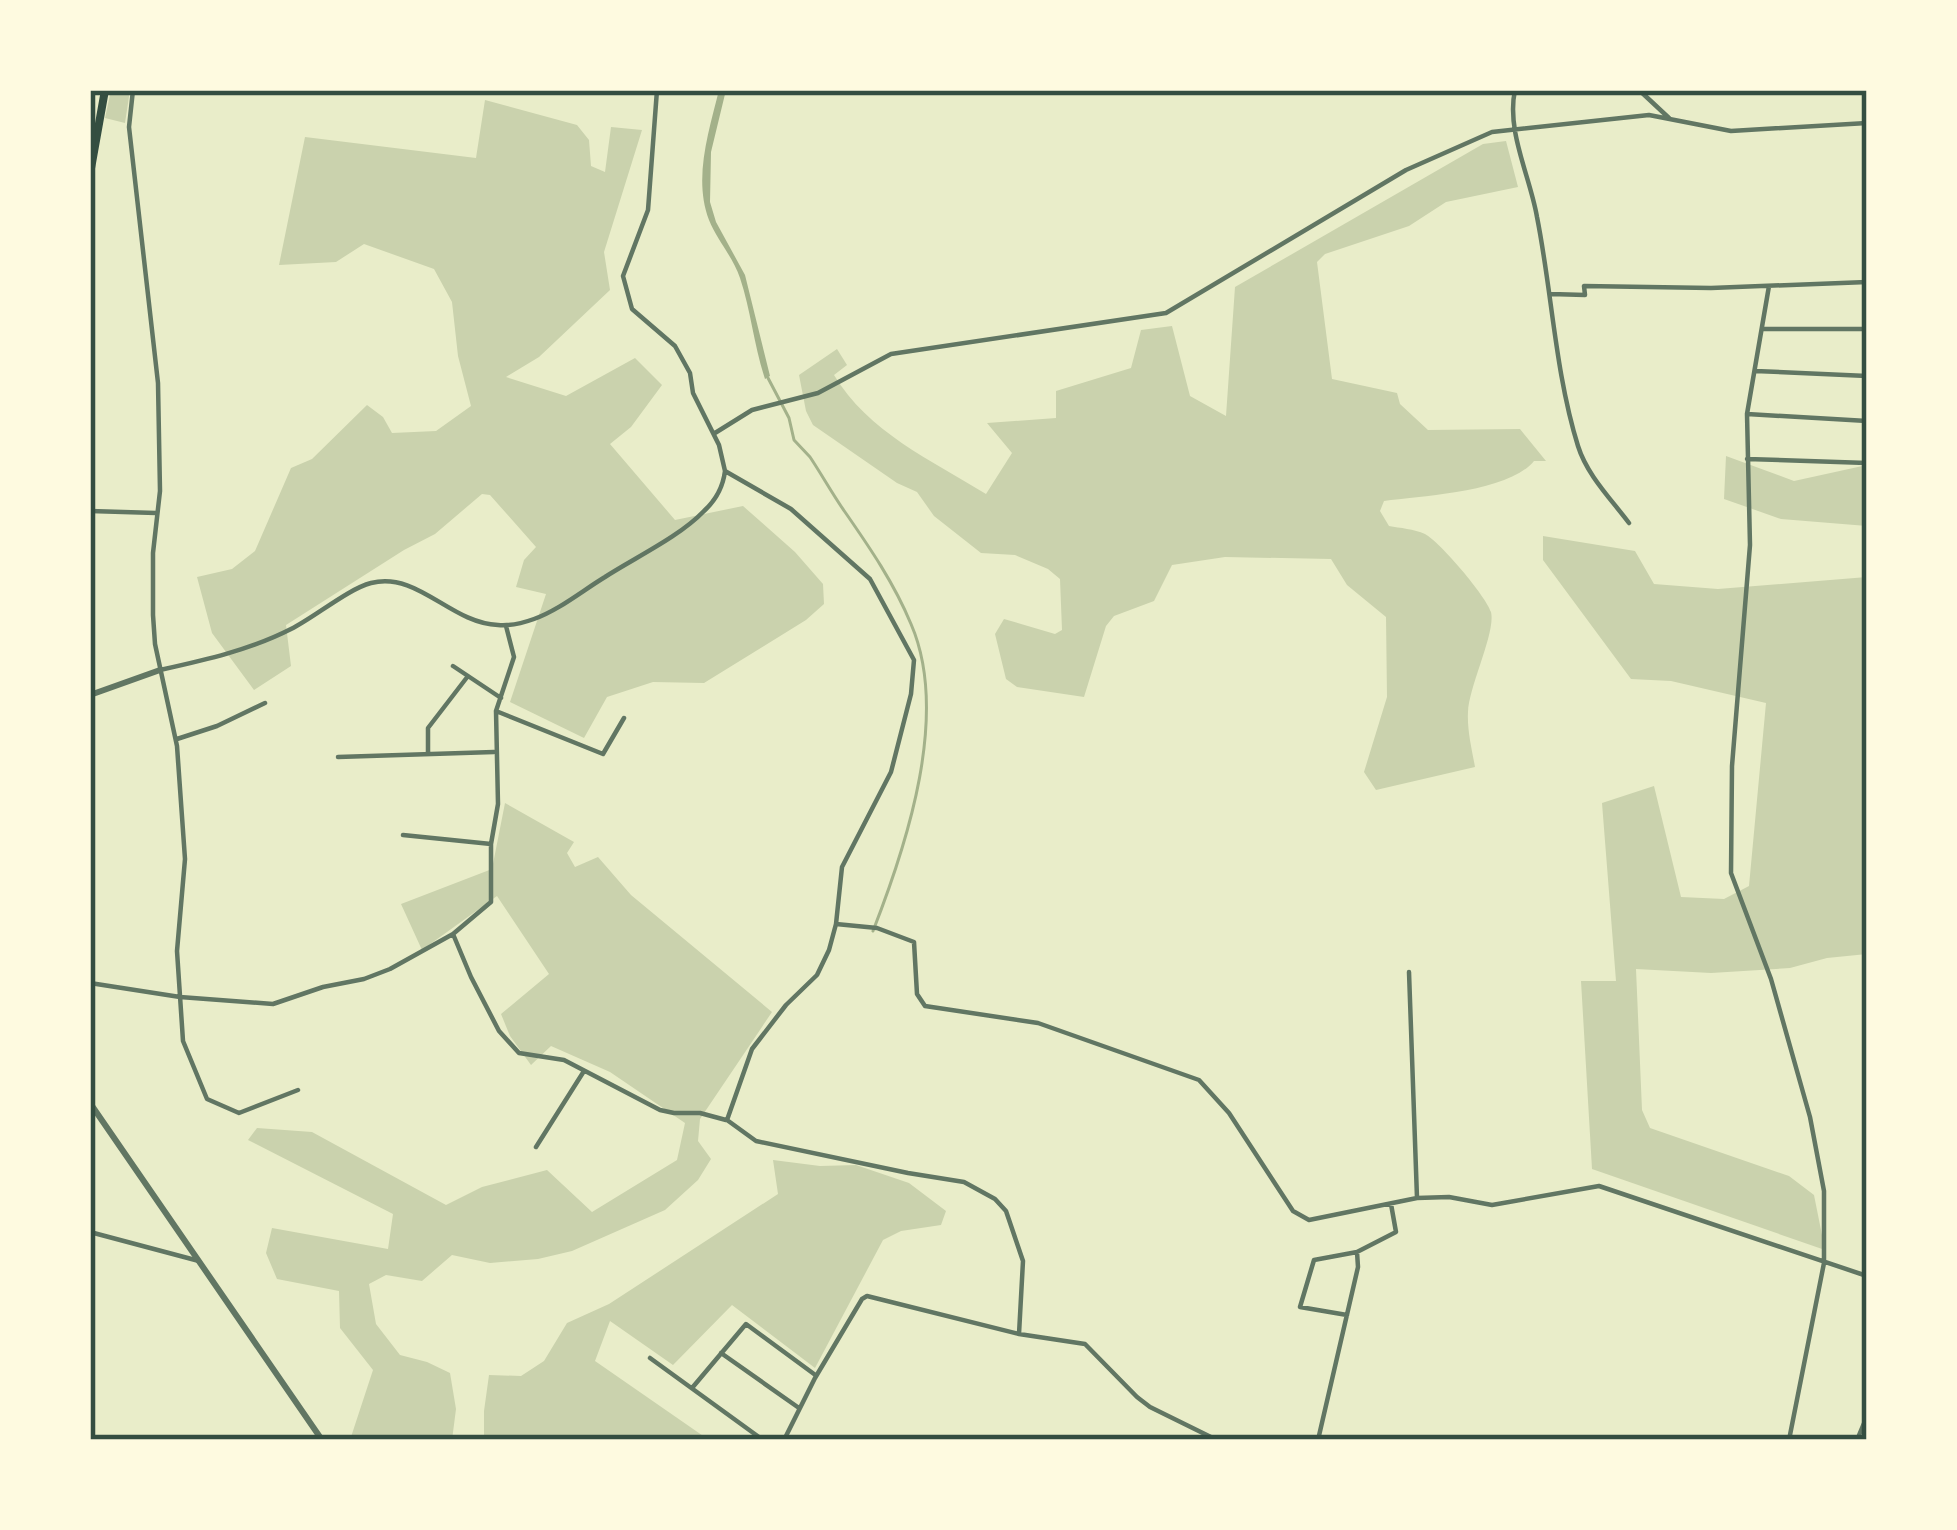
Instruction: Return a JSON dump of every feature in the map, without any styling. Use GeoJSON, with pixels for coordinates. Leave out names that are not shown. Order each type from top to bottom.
{"type":"FeatureCollection","features":[{"type":"Feature","properties":{"kind":"main road"},"geometry":{"type":"LineString","coordinates":[[90,174],[105,90]]}},
{"type":"Feature","properties":{"kind":"street"},"geometry":{"type":"LineString","coordinates":[[133,90],[129,127],[158,383],[160,491],[153,615],[177,739],[184,860],[178,951],[183,1041],[207,1099],[239,1113],[298,1090]]}},
{"type":"Feature","properties":{"kind":"street"},"geometry":{"type":"LineString","coordinates":[[90,695],[264,641],[368,584],[406,584],[478,622],[506,625],[532,620],[707,509],[721,488],[723,458],[699,410],[690,373],[674,346],[632,309],[623,276],[648,210],[657,90]]}},
{"type":"Feature","properties":{"kind":"street"},"geometry":{"type":"LineString","coordinates":[[1515,90],[1515,128],[1537,212],[1579,450],[1629,523]]}},
{"type":"Feature","properties":{"kind":"street"},"geometry":{"type":"LineString","coordinates":[[1639,90],[1669,118]]}},
{"type":"Feature","properties":{"kind":"street"},"geometry":{"type":"LineString","coordinates":[[713,434],[752,410],[818,393],[891,354],[1166,313],[1406,170],[1492,132],[1649,115],[1731,131],[1867,123]]}},
{"type":"Feature","properties":{"kind":"street"},"geometry":{"type":"LineString","coordinates":[[1551,293],[1585,295],[1584,286],[1867,282]]}},
{"type":"Feature","properties":{"kind":"street"},"geometry":{"type":"LineString","coordinates":[[1769,286],[1747,414],[1750,545],[1732,766],[1731,873],[1771,979],[1810,1117],[1825,1191],[1824,1263],[1789,1440]]}},
{"type":"Feature","properties":{"kind":"street"},"geometry":{"type":"LineString","coordinates":[[1762,329],[1867,328]]}},
{"type":"Feature","properties":{"kind":"street"},"geometry":{"type":"LineString","coordinates":[[1755,371],[1867,376]]}},
{"type":"Feature","properties":{"kind":"street"},"geometry":{"type":"LineString","coordinates":[[1747,414],[1867,421]]}},
{"type":"Feature","properties":{"kind":"street"},"geometry":{"type":"LineString","coordinates":[[1747,459],[1867,463]]}},
{"type":"Feature","properties":{"kind":"street"},"geometry":{"type":"LineString","coordinates":[[725,471],[791,509],[870,579],[914,660],[911,694],[890,772],[842,867],[830,950],[817,975],[752,1048],[727,1120]]}},
{"type":"Feature","properties":{"kind":"street"},"geometry":{"type":"LineString","coordinates":[[90,511],[158,513]]}},
{"type":"Feature","properties":{"kind":"street"},"geometry":{"type":"LineString","coordinates":[[90,983],[180,997],[273,1004],[390,970],[453,934],[490,902],[491,844],[498,804],[496,710],[514,658],[506,625]]}},
{"type":"Feature","properties":{"kind":"street"},"geometry":{"type":"LineString","coordinates":[[452,666],[501,698]]}},
{"type":"Feature","properties":{"kind":"street"},"geometry":{"type":"LineString","coordinates":[[428,754],[428,728],[468,676]]}},
{"type":"Feature","properties":{"kind":"street"},"geometry":{"type":"LineString","coordinates":[[177,739],[265,703]]}},
{"type":"Feature","properties":{"kind":"street"},"geometry":{"type":"LineString","coordinates":[[496,710],[603,754],[624,718]]}},
{"type":"Feature","properties":{"kind":"street"},"geometry":{"type":"LineString","coordinates":[[338,757],[496,752]]}},
{"type":"Feature","properties":{"kind":"street"},"geometry":{"type":"LineString","coordinates":[[403,836],[491,844]]}},
{"type":"Feature","properties":{"kind":"street"},"geometry":{"type":"LineString","coordinates":[[836,924],[877,928],[914,942],[916,994],[925,1006],[1038,1023],[1199,1080],[1229,1113],[1293,1211],[1309,1220],[1417,1198],[1449,1197],[1492,1205],[1599,1186],[1867,1276]]}},
{"type":"Feature","properties":{"kind":"street"},"geometry":{"type":"LineString","coordinates":[[453,934],[488,1010],[518,1053],[555,1057],[660,1110],[700,1112],[727,1120],[756,1141],[964,1182],[995,1199],[1006,1211],[1023,1261],[1019,1334]]}},
{"type":"Feature","properties":{"kind":"street"},"geometry":{"type":"LineString","coordinates":[[1408,972],[1417,1198]]}},
{"type":"Feature","properties":{"kind":"street"},"geometry":{"type":"LineString","coordinates":[[536,1147],[584,1071]]}},
{"type":"Feature","properties":{"kind":"street"},"geometry":{"type":"LineString","coordinates":[[90,1103],[322,1440]]}},
{"type":"Feature","properties":{"kind":"street"},"geometry":{"type":"LineString","coordinates":[[1346,1315],[1300,1306],[1314,1260],[1357,1252],[1396,1232],[1391,1204]]}},
{"type":"Feature","properties":{"kind":"street"},"geometry":{"type":"LineString","coordinates":[[90,1232],[199,1261]]}},
{"type":"Feature","properties":{"kind":"street"},"geometry":{"type":"LineString","coordinates":[[1318,1440],[1358,1267],[1357,1252]]}},
{"type":"Feature","properties":{"kind":"street"},"geometry":{"type":"LineString","coordinates":[[784,1440],[816,1375],[867,1296],[1019,1334],[1085,1344],[1150,1407],[1216,1440]]}},
{"type":"Feature","properties":{"kind":"street"},"geometry":{"type":"LineString","coordinates":[[692,1388],[746,1324],[816,1375]]}},
{"type":"Feature","properties":{"kind":"street"},"geometry":{"type":"LineString","coordinates":[[721,1353],[799,1408]]}},
{"type":"Feature","properties":{"kind":"street"},"geometry":{"type":"LineString","coordinates":[[650,1358],[763,1440]]}},
{"type":"Feature","properties":{"kind":"street"},"geometry":{"type":"LineString","coordinates":[[1857,1440],[1867,1416]]}},
{"type":"Feature","properties":{"kind":"shaded area"},"geometry":{"type":"Polygon","coordinates":[[[111,90],[130,90],[125,123],[105,118],[111,90]]]}},
{"type":"Feature","properties":{"kind":"shaded area"},"geometry":{"type":"Polygon","coordinates":[[[719,90],[726,90],[711,152],[710,202],[745,275],[770,376],[765,379],[740,278],[704,204],[704,155],[719,90]]]}},
{"type":"Feature","properties":{"kind":"shaded area"},"geometry":{"type":"Polygon","coordinates":[[[485,100],[577,125],[589,140],[591,166],[605,172],[611,127],[642,130],[604,252],[610,290],[539,357],[506,377],[566,396],[635,358],[662,385],[631,427],[610,444],[675,520],[743,506],[823,584],[824,604],[806,620],[704,683],[653,682],[607,697],[584,738],[510,702],[546,594],[516,587],[524,560],[536,547],[490,495],[482,494],[435,534],[286,625],[291,666],[254,690],[212,633],[197,577],[232,569],[255,551],[291,468],[312,459],[367,405],[383,417],[392,433],[436,431],[471,406],[458,356],[452,302],[434,269],[364,244],[336,262],[279,265],[305,137],[476,158],[485,100]]]}},
{"type":"Feature","properties":{"kind":"shaded area"},"geometry":{"type":"Polygon","coordinates":[[[1506,141],[1518,187],[1446,202],[1409,226],[1325,254],[1317,262],[1332,379],[1397,393],[1400,404],[1428,430],[1520,429],[1546,461],[1534,461],[1506,480],[1486,486],[1384,501],[1380,511],[1389,526],[1432,539],[1472,582],[1491,612],[1468,712],[1475,767],[1376,790],[1364,772],[1387,697],[1386,617],[1347,585],[1331,559],[1225,557],[1172,565],[1154,601],[1114,616],[1106,626],[1084,697],[1017,687],[1006,679],[995,634],[1004,619],[1055,634],[1062,630],[1060,579],[1015,555],[981,553],[934,516],[917,492],[813,425],[806,411],[799,375],[837,349],[847,365],[834,375],[864,413],[902,443],[986,494],[1012,453],[987,423],[1056,418],[1056,391],[1131,368],[1141,330],[1172,326],[1190,396],[1226,416],[1235,287],[1483,144],[1506,141]]]}},
{"type":"Feature","properties":{"kind":"shaded area"},"geometry":{"type":"Polygon","coordinates":[[[1726,456],[1794,481],[1867,465],[1867,526],[1781,519],[1724,499],[1726,456]]]}},
{"type":"Feature","properties":{"kind":"shaded area"},"geometry":{"type":"Polygon","coordinates":[[[1543,536],[1635,551],[1654,584],[1718,589],[1867,577],[1867,954],[1790,968],[1711,973],[1636,969],[1642,1110],[1650,1128],[1789,1176],[1814,1195],[1825,1250],[1592,1169],[1581,981],[1616,981],[1602,803],[1654,786],[1681,897],[1724,899],[1749,886],[1766,703],[1671,681],[1631,679],[1543,560],[1543,536]]]}},
{"type":"Feature","properties":{"kind":"shaded area"},"geometry":{"type":"Polygon","coordinates":[[[505,803],[574,842],[567,853],[575,867],[598,857],[631,895],[772,1012],[700,1119],[698,1141],[711,1159],[698,1180],[665,1210],[572,1251],[490,1263],[452,1255],[422,1281],[386,1275],[369,1284],[376,1324],[400,1355],[450,1373],[456,1409],[452,1440],[350,1440],[373,1370],[340,1328],[339,1291],[277,1279],[266,1253],[272,1228],[388,1249],[393,1214],[248,1140],[257,1128],[312,1132],[446,1205],[482,1187],[547,1170],[592,1212],[677,1160],[685,1123],[610,1072],[551,1046],[531,1065],[510,1036],[501,1014],[549,974],[497,896],[422,950],[401,904],[492,869],[505,803]]]}},
{"type":"Feature","properties":{"kind":"shaded area"},"geometry":{"type":"Polygon","coordinates":[[[773,1160],[856,1165],[909,1183],[946,1211],[941,1225],[901,1231],[883,1240],[815,1368],[732,1305],[673,1365],[610,1321],[595,1361],[709,1440],[484,1440],[489,1375],[521,1376],[544,1361],[567,1323],[609,1304],[778,1194],[773,1160]]]}},
{"type":"Feature","properties":{"kind":"waterway"},"geometry":{"type":"LineString","coordinates":[[768,378],[789,418],[794,440],[810,457],[897,594],[922,659],[926,698],[919,779],[899,859],[873,931]]}}]}
